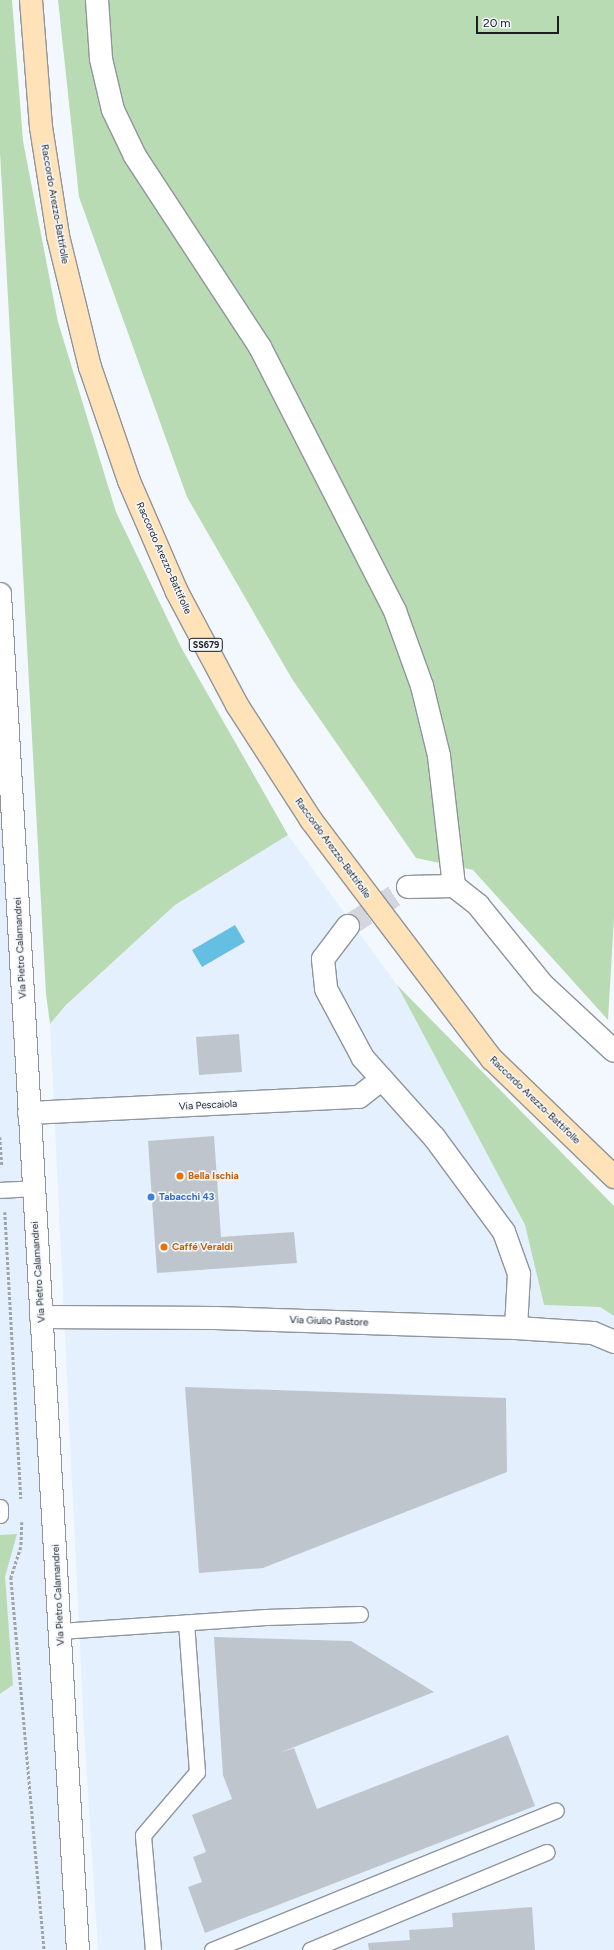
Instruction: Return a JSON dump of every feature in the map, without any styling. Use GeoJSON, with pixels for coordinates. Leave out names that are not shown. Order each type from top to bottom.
{"type":"FeatureCollection","features":[{"type":"Feature","properties":{"kind":"main road","name":"Raccordo Arezzo-Battifolle"},"geometry":{"type":"LineString","coordinates":[[31,0],[41,127],[58,236],[90,367],[130,481],[178,592],[237,705],[311,820],[492,1059],[614,1177]]}},
{"type":"Feature","properties":{"kind":"street"},"geometry":{"type":"LineString","coordinates":[[97,0],[101,59],[113,110],[136,156],[260,347],[395,610],[422,686],[439,756],[454,886]]}},
{"type":"Feature","properties":{"kind":"street","name":"Via Pietro Calamandrei"},"geometry":{"type":"LineString","coordinates":[[0,594],[78,1950]]}},
{"type":"Feature","properties":{"kind":"street"},"geometry":{"type":"LineString","coordinates":[[408,887],[454,886],[478,905],[542,984],[614,1051]]}},
{"type":"Feature","properties":{"kind":"street"},"geometry":{"type":"LineString","coordinates":[[348,926],[323,959],[326,989],[363,1058],[434,1137],[504,1232],[519,1274],[516,1328]]}},
{"type":"Feature","properties":{"kind":"street","name":"Via Pescaiola"},"geometry":{"type":"LineString","coordinates":[[29,1113],[359,1098],[382,1079]]}},
{"type":"Feature","properties":{"kind":"street","name":"Via Giulio Pastore"},"geometry":{"type":"LineString","coordinates":[[41,1317],[215,1318],[516,1328],[593,1333],[614,1342]]}},
{"type":"Feature","properties":{"kind":"lane"},"geometry":{"type":"LineString","coordinates":[[2,1190],[33,1188]]}},
{"type":"Feature","properties":{"kind":"lane"},"geometry":{"type":"LineString","coordinates":[[0,1507],[0,1515]]}},
{"type":"Feature","properties":{"kind":"lane"},"geometry":{"type":"LineString","coordinates":[[60,1631],[186,1622],[360,1614]]}},
{"type":"Feature","properties":{"kind":"lane"},"geometry":{"type":"LineString","coordinates":[[153,1950],[142,1835],[197,1772],[186,1622]]}},
{"type":"Feature","properties":{"kind":"lane"},"geometry":{"type":"LineString","coordinates":[[212,1950],[556,1810]]}},
{"type":"Feature","properties":{"kind":"lane"},"geometry":{"type":"LineString","coordinates":[[310,1950],[548,1852]]}},
{"type":"Feature","properties":{"kind":"path"},"geometry":{"type":"LineString","coordinates":[[0,1137],[21,1502]]}},
{"type":"Feature","properties":{"kind":"path"},"geometry":{"type":"LineString","coordinates":[[22,1518],[21,1547],[11,1578],[44,1950]]}},
{"type":"Feature","properties":{"kind":"shaded area"},"geometry":{"type":"Polygon","coordinates":[[[0,594],[78,1950],[0,1950],[0,594]]]}},
{"type":"Feature","properties":{"kind":"shaded area"},"geometry":{"type":"Polygon","coordinates":[[[288,835],[397,985],[525,1225],[544,1305],[600,1307],[614,1316],[614,1950],[98,1950],[84,1730],[50,1024],[66,1005],[175,905],[288,835]]]}},
{"type":"Feature","properties":{"kind":"green space"},"geometry":{"type":"Polygon","coordinates":[[[0,0],[12,0],[23,141],[58,322],[116,512],[182,649],[288,835],[175,905],[66,1005],[50,1024],[46,994],[0,152],[0,0]]]}},
{"type":"Feature","properties":{"kind":"green space"},"geometry":{"type":"Polygon","coordinates":[[[58,0],[614,0],[614,918],[608,1020],[473,870],[416,858],[292,679],[187,497],[79,197],[58,0]]]}},
{"type":"Feature","properties":{"kind":"green space"},"geometry":{"type":"Polygon","coordinates":[[[397,985],[614,1206],[614,1316],[600,1307],[544,1305],[525,1225],[397,985]]]}},
{"type":"Feature","properties":{"kind":"green space"},"geometry":{"type":"Polygon","coordinates":[[[17,1534],[5,1577],[13,1685],[0,1694],[0,1535],[17,1534]]]}},
{"type":"Feature","properties":{"kind":"water"},"geometry":{"type":"Polygon","coordinates":[[[235,925],[245,942],[202,967],[192,950],[235,925]]]}},
{"type":"Feature","properties":{"kind":"building"},"geometry":{"type":"Polygon","coordinates":[[[239,1034],[242,1072],[199,1075],[196,1037],[239,1034]]]}},
{"type":"Feature","properties":{"kind":"building"},"geometry":{"type":"Polygon","coordinates":[[[214,1136],[221,1237],[294,1232],[297,1263],[157,1273],[148,1141],[214,1136]]]}},
{"type":"Feature","properties":{"kind":"building"},"geometry":{"type":"Polygon","coordinates":[[[185,1387],[506,1398],[507,1472],[263,1568],[199,1573],[185,1387]]]}},
{"type":"Feature","properties":{"kind":"building"},"geometry":{"type":"Polygon","coordinates":[[[214,1637],[351,1641],[434,1692],[279,1753],[294,1748],[317,1809],[508,1735],[535,1806],[205,1933],[188,1887],[202,1882],[193,1857],[206,1852],[192,1815],[232,1799],[223,1775],[214,1637]]]}},
{"type":"Feature","properties":{"kind":"building"},"geometry":{"type":"Polygon","coordinates":[[[532,1907],[535,1950],[369,1950],[368,1943],[410,1940],[409,1930],[453,1927],[452,1913],[532,1907]]]}},
{"type":"Feature","properties":{"kind":"tunnel"},"geometry":{"type":"LineString","coordinates":[[348,926],[408,887]]}},
{"type":"Feature","properties":{"kind":"place","name":"Bella Ischia"},"geometry":{"type":"Point","coordinates":[180,1176]}},
{"type":"Feature","properties":{"kind":"place","name":"Tabacchi 43"},"geometry":{"type":"Point","coordinates":[151,1197]}},
{"type":"Feature","properties":{"kind":"place","name":"Caffé Veraldi"},"geometry":{"type":"Point","coordinates":[164,1247]}}]}
